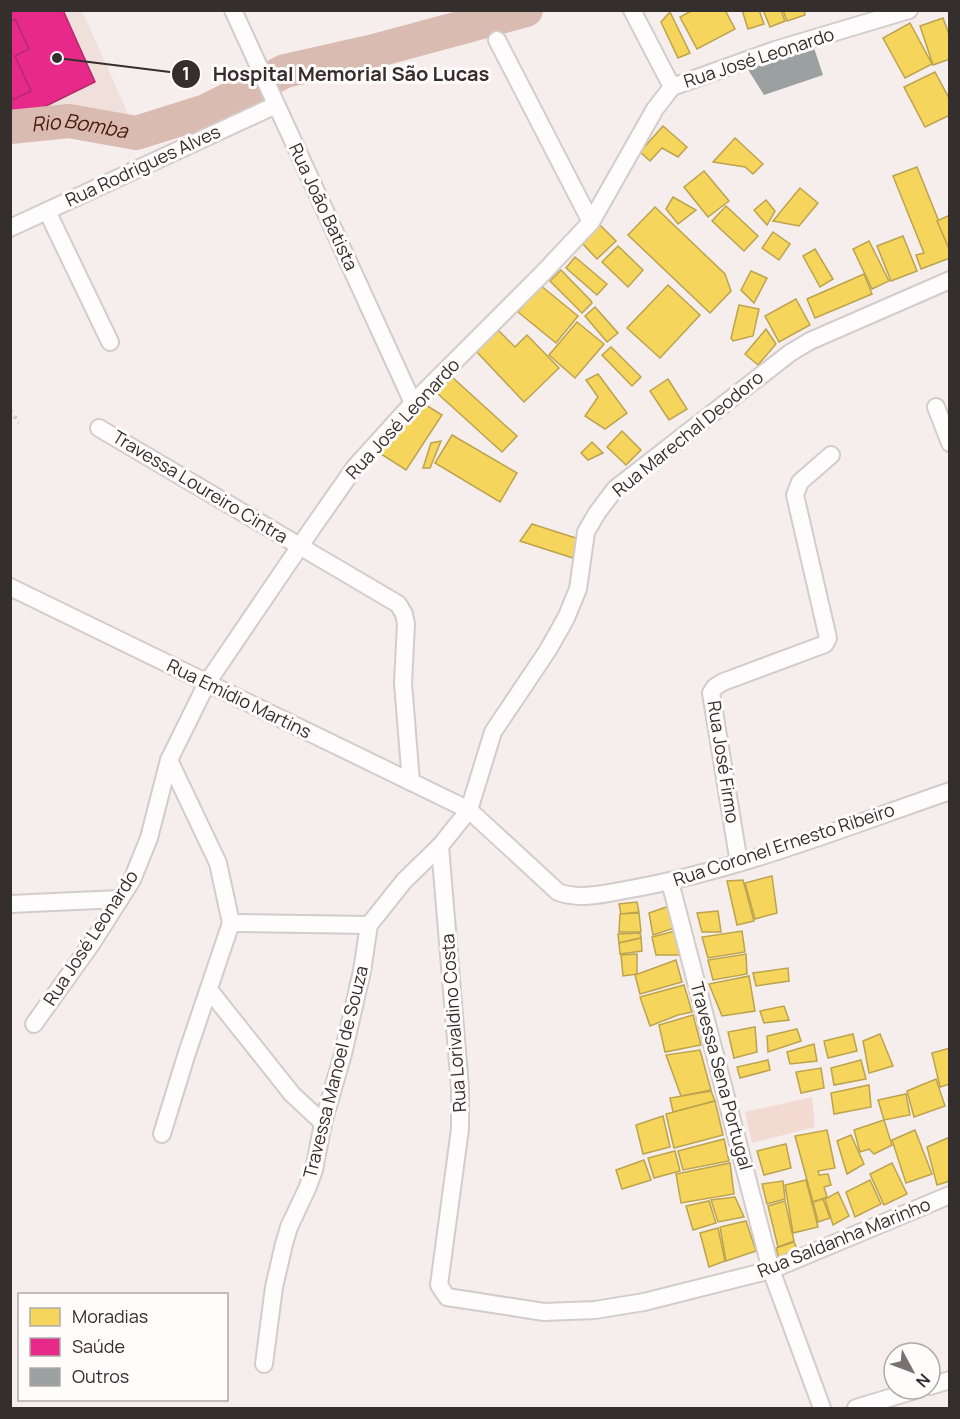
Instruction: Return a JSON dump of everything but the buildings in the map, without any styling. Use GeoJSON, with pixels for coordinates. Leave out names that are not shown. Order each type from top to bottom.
{"type":"FeatureCollection","features":[{"type":"Feature","properties":{"kind":"street","name":"Rua João Batista"},"geometry":{"type":"LineString","coordinates":[[233,10],[413,403]]}},
{"type":"Feature","properties":{"kind":"street"},"geometry":{"type":"LineString","coordinates":[[632,10],[672,87]]}},
{"type":"Feature","properties":{"kind":"street","name":"Rua José Leonardo"},"geometry":{"type":"LineString","coordinates":[[34,1024],[132,880],[148,838],[169,760],[207,683],[355,467],[413,403],[591,222],[655,109],[672,87],[775,50],[909,10]]}},
{"type":"Feature","properties":{"kind":"street"},"geometry":{"type":"LineString","coordinates":[[498,40],[591,222]]}},
{"type":"Feature","properties":{"kind":"street","name":"Rua Rodrigues Alves"},"geometry":{"type":"LineString","coordinates":[[10,228],[276,105]]}},
{"type":"Feature","properties":{"kind":"street"},"geometry":{"type":"LineString","coordinates":[[47,211],[110,342]]}},
{"type":"Feature","properties":{"kind":"street","name":"Rua Marechal Deodoro"},"geometry":{"type":"LineString","coordinates":[[469,810],[493,732],[548,650],[566,618],[578,589],[586,532],[615,489],[790,352],[810,341],[950,280]]}},
{"type":"Feature","properties":{"kind":"street"},"geometry":{"type":"LineString","coordinates":[[936,406],[950,443]]}},
{"type":"Feature","properties":{"kind":"street","name":"Travessa Loureiro Cintra"},"geometry":{"type":"LineString","coordinates":[[99,428],[398,604],[404,614],[406,624],[403,683],[411,782]]}},
{"type":"Feature","properties":{"kind":"street","name":"Rua José Firmo"},"geometry":{"type":"LineString","coordinates":[[739,863],[711,693],[723,682],[825,644],[828,630],[795,495],[800,482],[831,455]]}},
{"type":"Feature","properties":{"kind":"street","name":"Rua Emídio Martins"},"geometry":{"type":"LineString","coordinates":[[10,587],[469,810]]}},
{"type":"Feature","properties":{"kind":"street"},"geometry":{"type":"LineString","coordinates":[[162,1134],[231,923],[218,862],[169,760]]}},
{"type":"Feature","properties":{"kind":"street","name":"Rua Coronel Ernesto Ribeiro"},"geometry":{"type":"LineString","coordinates":[[469,810],[558,892],[575,896],[597,895],[670,882],[739,863],[950,791]]}},
{"type":"Feature","properties":{"kind":"street","name":"Travessa Manoel de Souza"},"geometry":{"type":"LineString","coordinates":[[264,1364],[274,1287],[284,1244],[314,1170],[323,1122],[343,1054],[360,982],[369,925],[404,881],[440,846],[469,810]]}},
{"type":"Feature","properties":{"kind":"street","name":"Rua Lorivaldino Costa"},"geometry":{"type":"LineString","coordinates":[[440,846],[453,984],[460,1129],[439,1285],[447,1296],[454,1298]]}},
{"type":"Feature","properties":{"kind":"street","name":"Travessa Sena Portugal"},"geometry":{"type":"LineString","coordinates":[[670,882],[771,1270]]}},
{"type":"Feature","properties":{"kind":"street"},"geometry":{"type":"LineString","coordinates":[[10,904],[120,899]]}},
{"type":"Feature","properties":{"kind":"street"},"geometry":{"type":"LineString","coordinates":[[231,923],[369,925]]}},
{"type":"Feature","properties":{"kind":"street"},"geometry":{"type":"LineString","coordinates":[[210,991],[292,1094],[323,1122]]}},
{"type":"Feature","properties":{"kind":"street","name":"Rua Saldanha Marinho"},"geometry":{"type":"LineString","coordinates":[[454,1298],[544,1312],[595,1310],[644,1302],[771,1270],[950,1195]]}},
{"type":"Feature","properties":{"kind":"street"},"geometry":{"type":"LineString","coordinates":[[771,1270],[822,1408]]}},
{"type":"Feature","properties":{"kind":"street"},"geometry":{"type":"LineString","coordinates":[[856,1408],[882,1400]]}},
{"type":"Feature","properties":{"kind":"path"},"geometry":{"type":"LineString","coordinates":[[10,410],[19,423]]}},
{"type":"Feature","properties":{"kind":"shaded area"},"geometry":{"type":"Polygon","coordinates":[[[11,11],[82,11],[130,118],[65,106],[34,112],[11,11]]]}},
{"type":"Feature","properties":{"kind":"shaded area"},"geometry":{"type":"Polygon","coordinates":[[[812,1097],[815,1127],[752,1143],[745,1112],[812,1097]]]}},
{"type":"Feature","properties":{"kind":"waterway","name":"Rio Bomba"},"geometry":{"type":"LineString","coordinates":[[10,127],[69,121],[136,133],[206,111],[285,71],[378,50],[526,10]]}},
{"type":"Feature","properties":{"kind":"place","name":"Hospital Memorial São Lucas"},"geometry":{"type":"Point","coordinates":[57,58]}}]}
